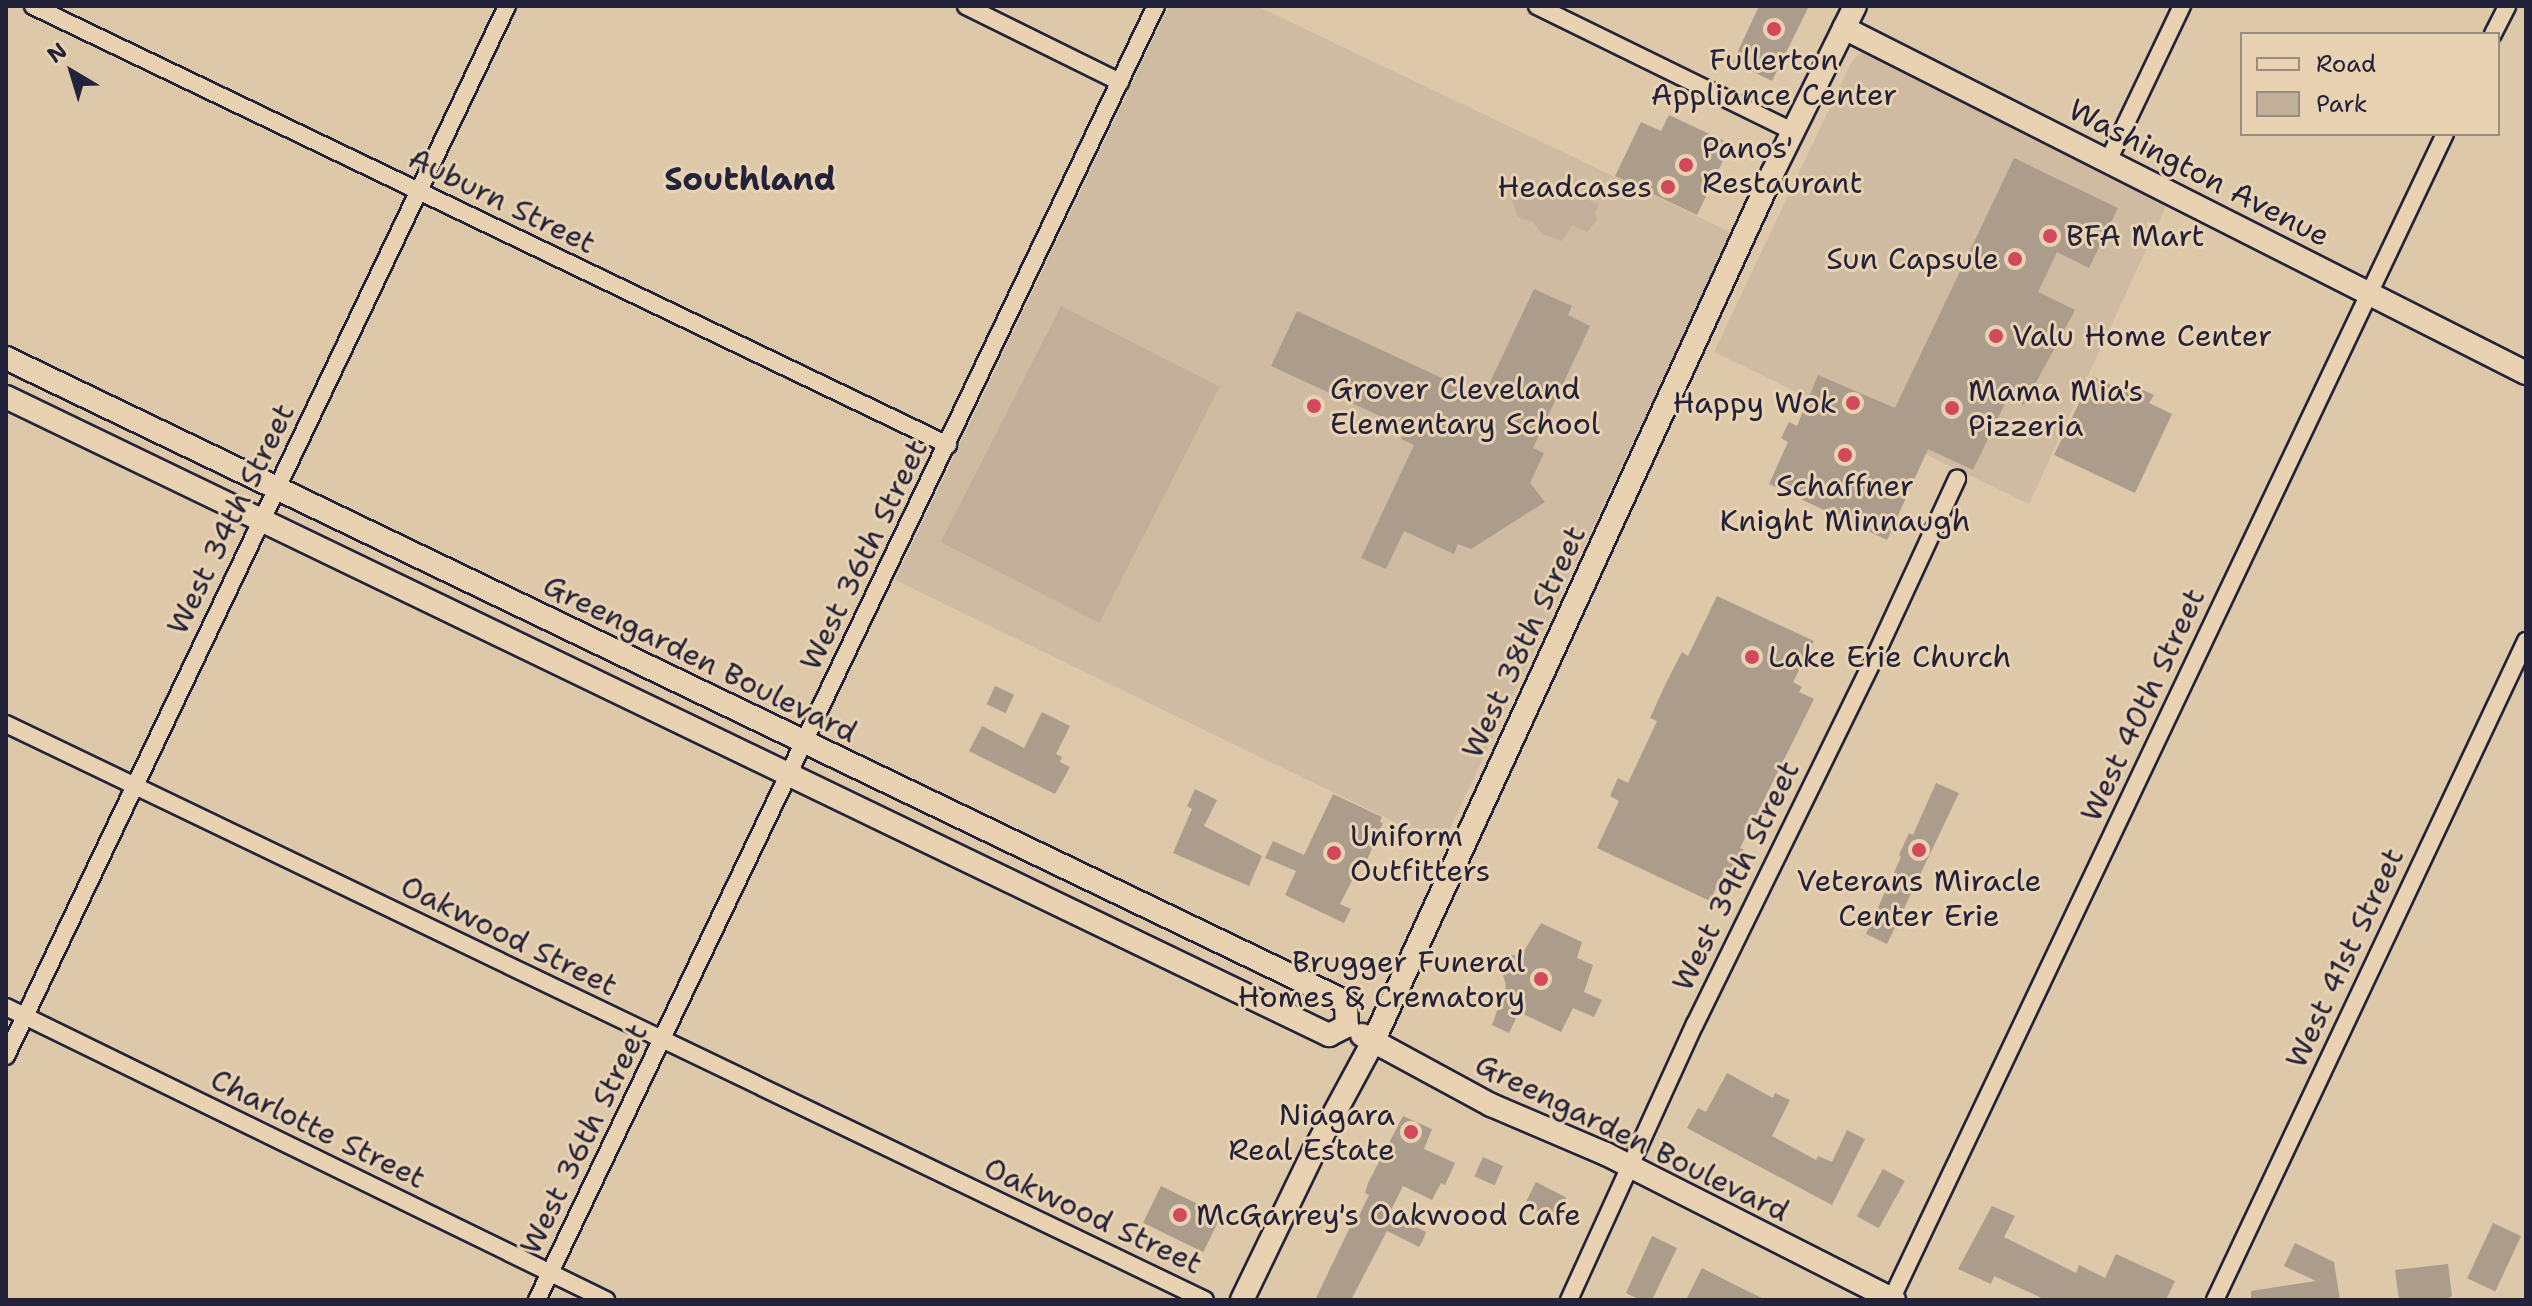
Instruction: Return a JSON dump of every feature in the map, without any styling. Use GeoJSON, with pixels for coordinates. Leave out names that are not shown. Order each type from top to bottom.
{"type":"FeatureCollection","features":[{"type":"Feature","properties":{"kind":"street","name":"Auburn Street"},"geometry":{"type":"LineString","coordinates":[[33,6],[948,445]]}},
{"type":"Feature","properties":{"kind":"street","name":"West 34th Street"},"geometry":{"type":"LineString","coordinates":[[6,1056],[507,6]]}},
{"type":"Feature","properties":{"kind":"street"},"geometry":{"type":"LineString","coordinates":[[966,6],[1120,82]]}},
{"type":"Feature","properties":{"kind":"street","name":"West 36th Street"},"geometry":{"type":"LineString","coordinates":[[537,1300],[1156,6]]}},
{"type":"Feature","properties":{"kind":"street"},"geometry":{"type":"LineString","coordinates":[[1537,6],[1792,131]]}},
{"type":"Feature","properties":{"kind":"street","name":"West 38th Street"},"geometry":{"type":"LineString","coordinates":[[1242,1300],[1314,1151],[1373,1042],[1792,131],[1855,6]]}},
{"type":"Feature","properties":{"kind":"street"},"geometry":{"type":"LineString","coordinates":[[2108,161],[2182,6]]}},
{"type":"Feature","properties":{"kind":"street"},"geometry":{"type":"LineString","coordinates":[[2494,32],[2507,6]]}},
{"type":"Feature","properties":{"kind":"street","name":"Washington Avenue"},"geometry":{"type":"LineString","coordinates":[[1844,28],[2526,373]]}},
{"type":"Feature","properties":{"kind":"street","name":"West 40th Street"},"geometry":{"type":"LineString","coordinates":[[1892,1300],[2444,136]]}},
{"type":"Feature","properties":{"kind":"street","name":"Greengarden Boulevard"},"geometry":{"type":"LineString","coordinates":[[6,358],[1346,1002],[1347,1026],[1373,1042],[1491,1105],[1631,1167],[1892,1300]]}},
{"type":"Feature","properties":{"kind":"street"},"geometry":{"type":"LineString","coordinates":[[6,397],[1329,1035],[1347,1026]]}},
{"type":"Feature","properties":{"kind":"street","name":"West 39th Street"},"geometry":{"type":"LineString","coordinates":[[1569,1300],[1695,1024],[1877,652],[1957,479]]}},
{"type":"Feature","properties":{"kind":"street","name":"West 41st Street"},"geometry":{"type":"LineString","coordinates":[[2215,1300],[2526,641]]}},
{"type":"Feature","properties":{"kind":"street","name":"Oakwood Street"},"geometry":{"type":"LineString","coordinates":[[6,724],[1205,1300]]}},
{"type":"Feature","properties":{"kind":"street","name":"Charlotte Street"},"geometry":{"type":"LineString","coordinates":[[6,1007],[606,1300]]}},
{"type":"Feature","properties":{"kind":"shaded area","name":"Grover Cleveland Elementary School"},"geometry":{"type":"Polygon","coordinates":[[[1169,6],[1257,6],[1732,233],[1442,845],[895,580],[1169,6]]]}},
{"type":"Feature","properties":{"kind":"shaded area"},"geometry":{"type":"Polygon","coordinates":[[[1861,52],[1869,53],[2167,204],[2029,504],[1714,352],[1851,63],[1861,52]]]}},
{"type":"Feature","properties":{"kind":"green space"},"geometry":{"type":"Polygon","coordinates":[[[1528,181],[1543,182],[1558,189],[1562,196],[1569,192],[1599,204],[1595,212],[1597,220],[1587,232],[1572,225],[1562,241],[1542,234],[1533,222],[1518,217],[1512,200],[1516,191],[1528,181]]]}},
{"type":"Feature","properties":{"kind":"green space"},"geometry":{"type":"Polygon","coordinates":[[[1061,306],[1220,387],[1099,623],[941,542],[1061,306]]]}},
{"type":"Feature","properties":{"kind":"building"},"geometry":{"type":"Polygon","coordinates":[[[1759,6],[1809,6],[1772,81],[1733,62],[1759,6]]]}},
{"type":"Feature","properties":{"kind":"building"},"geometry":{"type":"Polygon","coordinates":[[[1669,115],[1731,144],[1697,215],[1615,176],[1641,122],[1661,131],[1669,115]]]}},
{"type":"Feature","properties":{"kind":"building"},"geometry":{"type":"Polygon","coordinates":[[[2014,158],[2118,208],[2089,268],[2057,252],[2038,292],[2075,310],[2024,405],[2008,397],[1973,470],[1928,449],[1887,540],[1769,484],[1788,442],[1781,438],[1789,422],[1797,426],[1818,375],[1895,408],[2014,158]]]}},
{"type":"Feature","properties":{"kind":"building"},"geometry":{"type":"Polygon","coordinates":[[[1534,289],[1572,306],[1568,315],[1590,326],[1533,448],[1544,453],[1530,483],[1545,502],[1471,549],[1458,544],[1454,554],[1404,531],[1386,569],[1361,558],[1414,445],[1401,439],[1406,428],[1271,366],[1297,311],[1483,397],[1534,289]]]}},
{"type":"Feature","properties":{"kind":"building"},"geometry":{"type":"Polygon","coordinates":[[[2092,376],[2126,392],[2130,384],[2154,395],[2149,403],[2172,414],[2135,493],[2054,455],[2092,376]]]}},
{"type":"Feature","properties":{"kind":"building"},"geometry":{"type":"Polygon","coordinates":[[[1717,596],[1814,641],[1793,682],[1802,687],[1799,692],[1814,699],[1740,848],[1744,850],[1732,876],[1724,872],[1710,901],[1597,848],[1619,801],[1610,796],[1618,778],[1628,783],[1657,721],[1650,718],[1666,683],[1682,652],[1688,656],[1717,596]]]}},
{"type":"Feature","properties":{"kind":"building"},"geometry":{"type":"Polygon","coordinates":[[[995,686],[1014,695],[1006,713],[987,704],[995,686]]]}},
{"type":"Feature","properties":{"kind":"building"},"geometry":{"type":"Polygon","coordinates":[[[1042,712],[1070,726],[1056,754],[1062,757],[1060,762],[1070,767],[1055,794],[969,751],[982,726],[1024,748],[1042,712]]]}},
{"type":"Feature","properties":{"kind":"building"},"geometry":{"type":"Polygon","coordinates":[[[1936,783],[1959,793],[1887,944],[1866,934],[1909,833],[1913,835],[1936,783]]]}},
{"type":"Feature","properties":{"kind":"building"},"geometry":{"type":"Polygon","coordinates":[[[1195,789],[1217,800],[1204,826],[1262,856],[1249,886],[1173,853],[1192,809],[1187,806],[1195,789]]]}},
{"type":"Feature","properties":{"kind":"building"},"geometry":{"type":"Polygon","coordinates":[[[1333,794],[1382,817],[1380,822],[1383,823],[1364,867],[1360,865],[1340,904],[1351,909],[1344,923],[1285,895],[1296,871],[1265,858],[1273,841],[1304,855],[1333,794]]]}},
{"type":"Feature","properties":{"kind":"building"},"geometry":{"type":"Polygon","coordinates":[[[1541,923],[1582,942],[1577,958],[1593,965],[1584,992],[1602,1000],[1594,1017],[1573,1008],[1561,1032],[1519,1012],[1509,1033],[1492,1025],[1506,986],[1501,967],[1508,956],[1522,954],[1541,923]]]}},
{"type":"Feature","properties":{"kind":"building"},"geometry":{"type":"Polygon","coordinates":[[[1727,1073],[1773,1098],[1775,1093],[1790,1100],[1772,1136],[1816,1160],[1818,1156],[1832,1162],[1847,1130],[1865,1139],[1832,1205],[1687,1128],[1698,1108],[1706,1112],[1727,1073]]]}},
{"type":"Feature","properties":{"kind":"building"},"geometry":{"type":"Polygon","coordinates":[[[1403,1116],[1432,1129],[1424,1149],[1455,1163],[1445,1185],[1441,1183],[1432,1200],[1403,1186],[1389,1214],[1426,1232],[1423,1240],[1419,1247],[1387,1231],[1351,1300],[1315,1300],[1369,1195],[1365,1193],[1368,1183],[1403,1116]]]}},
{"type":"Feature","properties":{"kind":"building"},"geometry":{"type":"Polygon","coordinates":[[[1483,1157],[1503,1166],[1495,1185],[1474,1176],[1483,1157]]]}},
{"type":"Feature","properties":{"kind":"building"},"geometry":{"type":"Polygon","coordinates":[[[1883,1169],[1905,1181],[1879,1228],[1857,1216],[1883,1169]]]}},
{"type":"Feature","properties":{"kind":"building"},"geometry":{"type":"Polygon","coordinates":[[[1536,1182],[1566,1197],[1555,1220],[1525,1204],[1536,1182]]]}},
{"type":"Feature","properties":{"kind":"building"},"geometry":{"type":"Polygon","coordinates":[[[1161,1186],[1221,1215],[1203,1252],[1143,1223],[1161,1186]]]}},
{"type":"Feature","properties":{"kind":"building"},"geometry":{"type":"Polygon","coordinates":[[[1992,1206],[2015,1216],[2004,1237],[2076,1273],[2079,1265],[2105,1278],[2116,1254],[2175,1281],[2166,1300],[2046,1300],[1994,1276],[1991,1284],[1958,1269],[1992,1206]]]}},
{"type":"Feature","properties":{"kind":"building"},"geometry":{"type":"Polygon","coordinates":[[[2493,1223],[2521,1236],[2495,1291],[2467,1278],[2493,1223]]]}},
{"type":"Feature","properties":{"kind":"building"},"geometry":{"type":"Polygon","coordinates":[[[1652,1236],[1677,1248],[1652,1300],[1640,1300],[1626,1293],[1652,1236]]]}},
{"type":"Feature","properties":{"kind":"building"},"geometry":{"type":"Polygon","coordinates":[[[2295,1243],[2334,1262],[2340,1300],[2251,1300],[2251,1291],[2316,1281],[2284,1266],[2295,1243]]]}},
{"type":"Feature","properties":{"kind":"building"},"geometry":{"type":"Polygon","coordinates":[[[2448,1264],[2452,1296],[2445,1300],[2399,1300],[2395,1270],[2448,1264]]]}},
{"type":"Feature","properties":{"kind":"building"},"geometry":{"type":"Polygon","coordinates":[[[1702,1268],[1733,1284],[1766,1300],[1686,1300],[1702,1268]]]}},
{"type":"Feature","properties":{"kind":"place","name":"Fullerton Appliance Center"},"geometry":{"type":"Point","coordinates":[1774,29]}},
{"type":"Feature","properties":{"kind":"place","name":"Panos' Restaurant"},"geometry":{"type":"Point","coordinates":[1686,165]}},
{"type":"Feature","properties":{"kind":"place","name":"Headcases"},"geometry":{"type":"Point","coordinates":[1668,187]}},
{"type":"Feature","properties":{"kind":"place","name":"BFA Mart"},"geometry":{"type":"Point","coordinates":[2050,236]}},
{"type":"Feature","properties":{"kind":"place","name":"Sun Capsule"},"geometry":{"type":"Point","coordinates":[2015,259]}},
{"type":"Feature","properties":{"kind":"place","name":"Valu Home Center"},"geometry":{"type":"Point","coordinates":[1996,336]}},
{"type":"Feature","properties":{"kind":"place","name":"Happy Wok"},"geometry":{"type":"Point","coordinates":[1853,403]}},
{"type":"Feature","properties":{"kind":"place","name":"Grover Cleveland Elementary School"},"geometry":{"type":"Point","coordinates":[1314,406]}},
{"type":"Feature","properties":{"kind":"place","name":"Mama Mia's Pizzeria"},"geometry":{"type":"Point","coordinates":[1952,408]}},
{"type":"Feature","properties":{"kind":"place","name":"Schaffner Knight Minnaugh"},"geometry":{"type":"Point","coordinates":[1845,455]}},
{"type":"Feature","properties":{"kind":"place","name":"Lake Erie Church"},"geometry":{"type":"Point","coordinates":[1752,657]}},
{"type":"Feature","properties":{"kind":"place","name":"Veterans Miracle Center Erie"},"geometry":{"type":"Point","coordinates":[1919,850]}},
{"type":"Feature","properties":{"kind":"place","name":"Uniform Outfitters"},"geometry":{"type":"Point","coordinates":[1334,853]}},
{"type":"Feature","properties":{"kind":"place","name":"Brugger Funeral Homes & Crematory"},"geometry":{"type":"Point","coordinates":[1541,979]}},
{"type":"Feature","properties":{"kind":"place","name":"Niagara Real Estate"},"geometry":{"type":"Point","coordinates":[1411,1132]}},
{"type":"Feature","properties":{"kind":"place","name":"McGarrey's Oakwood Cafe"},"geometry":{"type":"Point","coordinates":[1180,1215]}},
{"type":"Feature","properties":{"kind":"district","name":"Southland"},"geometry":{"type":"Point","coordinates":[750,179]}}]}
